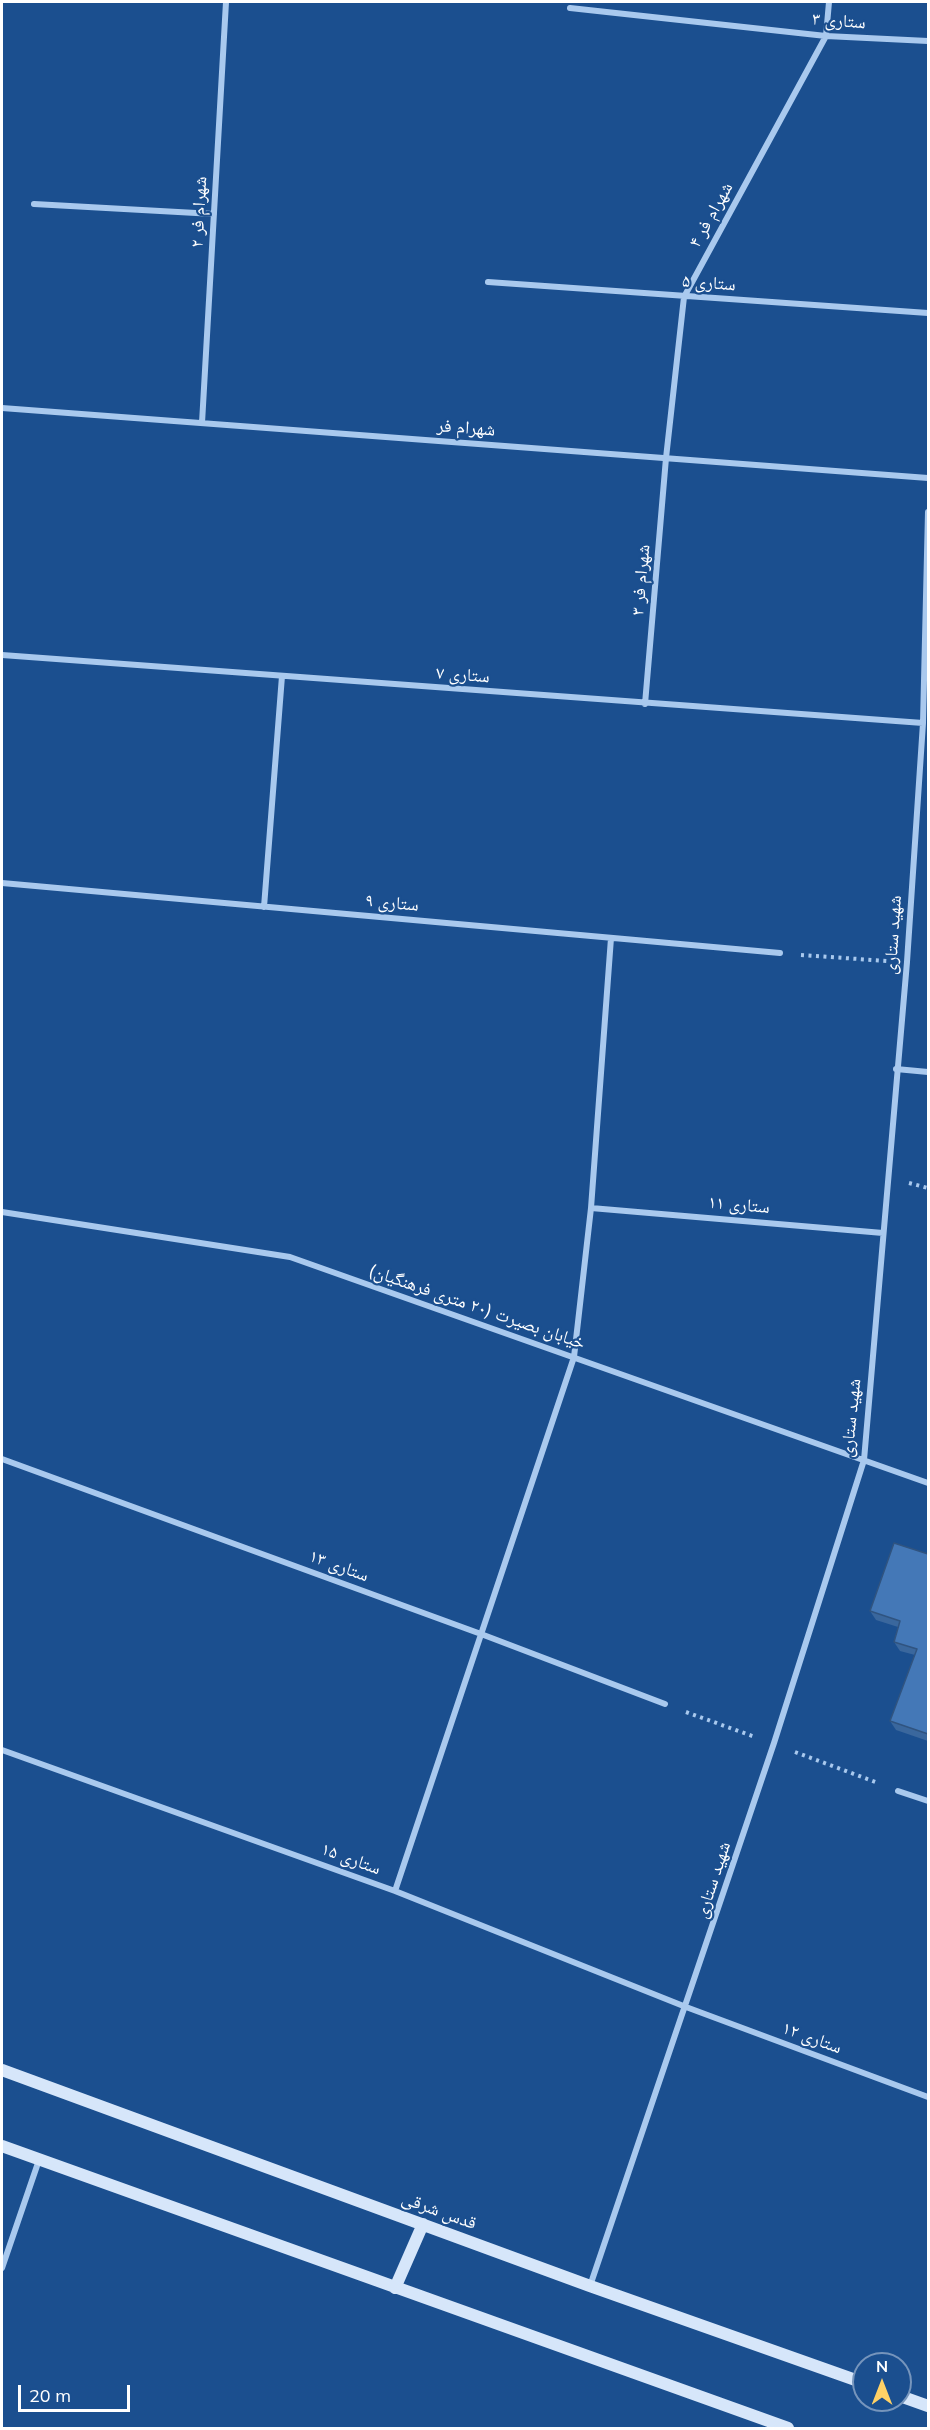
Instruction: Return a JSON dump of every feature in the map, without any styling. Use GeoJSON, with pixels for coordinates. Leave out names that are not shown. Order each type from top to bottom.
{"type":"FeatureCollection","features":[{"type":"Feature","properties":{"kind":"street","name":"شهرام فر ۲"},"geometry":{"type":"LineString","coordinates":[[202,423],[225,2]]}},
{"type":"Feature","properties":{"kind":"street","name":"شهرام فر ۴"},"geometry":{"type":"LineString","coordinates":[[666,458],[684,297],[826,36],[829,2]]}},
{"type":"Feature","properties":{"kind":"street","name":"ستاری ۳"},"geometry":{"type":"LineString","coordinates":[[570,8],[826,36],[928,41]]}},
{"type":"Feature","properties":{"kind":"street"},"geometry":{"type":"LineString","coordinates":[[34,204],[214,214]]}},
{"type":"Feature","properties":{"kind":"street","name":"ستاری ۵"},"geometry":{"type":"LineString","coordinates":[[488,282],[928,313]]}},
{"type":"Feature","properties":{"kind":"street","name":"شهرام فر"},"geometry":{"type":"LineString","coordinates":[[2,408],[928,478]]}},
{"type":"Feature","properties":{"kind":"street","name":"شهرام فر ۳"},"geometry":{"type":"LineString","coordinates":[[645,704],[666,458]]}},
{"type":"Feature","properties":{"kind":"street","name":"شهید ستاری"},"geometry":{"type":"LineString","coordinates":[[590,2286],[774,1743],[864,1460],[907,962],[923,723],[928,512]]}},
{"type":"Feature","properties":{"kind":"street","name":"ستاری ۷"},"geometry":{"type":"LineString","coordinates":[[2,655],[923,723]]}},
{"type":"Feature","properties":{"kind":"street"},"geometry":{"type":"LineString","coordinates":[[264,907],[282,676]]}},
{"type":"Feature","properties":{"kind":"street","name":"ستاری ۹"},"geometry":{"type":"LineString","coordinates":[[2,883],[780,953]]}},
{"type":"Feature","properties":{"kind":"street"},"geometry":{"type":"LineString","coordinates":[[394,1891],[574,1357],[591,1208],[611,938]]}},
{"type":"Feature","properties":{"kind":"street"},"geometry":{"type":"LineString","coordinates":[[896,1069],[928,1072]]}},
{"type":"Feature","properties":{"kind":"street","name":"ستاری ۱۱"},"geometry":{"type":"LineString","coordinates":[[591,1208],[883,1233]]}},
{"type":"Feature","properties":{"kind":"street","name":"خیابان بصیرت (۲۰ متری فرهنگیان)"},"geometry":{"type":"LineString","coordinates":[[2,1212],[290,1257],[928,1483]]}},
{"type":"Feature","properties":{"kind":"street","name":"ستاری ۱۳"},"geometry":{"type":"LineString","coordinates":[[2,1459],[481,1634],[665,1704]]}},
{"type":"Feature","properties":{"kind":"street","name":"ستاری ۱۵"},"geometry":{"type":"LineString","coordinates":[[2,1750],[394,1891],[686,2007]]}},
{"type":"Feature","properties":{"kind":"street"},"geometry":{"type":"LineString","coordinates":[[898,1791],[928,1801]]}},
{"type":"Feature","properties":{"kind":"street","name":"ستاری ۱۲"},"geometry":{"type":"LineString","coordinates":[[686,2007],[928,2097]]}},
{"type":"Feature","properties":{"kind":"street","name":"قدس شرقی"},"geometry":{"type":"LineString","coordinates":[[2,2070],[852,2380]]}},
{"type":"Feature","properties":{"kind":"street"},"geometry":{"type":"LineString","coordinates":[[2,2146],[788,2428]]}},
{"type":"Feature","properties":{"kind":"street"},"geometry":{"type":"LineString","coordinates":[[2,2268],[39,2160]]}},
{"type":"Feature","properties":{"kind":"street"},"geometry":{"type":"LineString","coordinates":[[395,2288],[423,2224]]}},
{"type":"Feature","properties":{"kind":"street"},"geometry":{"type":"LineString","coordinates":[[912,2400],[928,2406]]}},
{"type":"Feature","properties":{"kind":"path"},"geometry":{"type":"LineString","coordinates":[[780,953],[907,962]]}},
{"type":"Feature","properties":{"kind":"building"},"geometry":{"type":"Polygon","coordinates":[[[894,1543],[928,1554],[928,1734],[890,1721],[917,1649],[894,1642],[900,1621],[870,1611],[894,1543]]]}}]}
